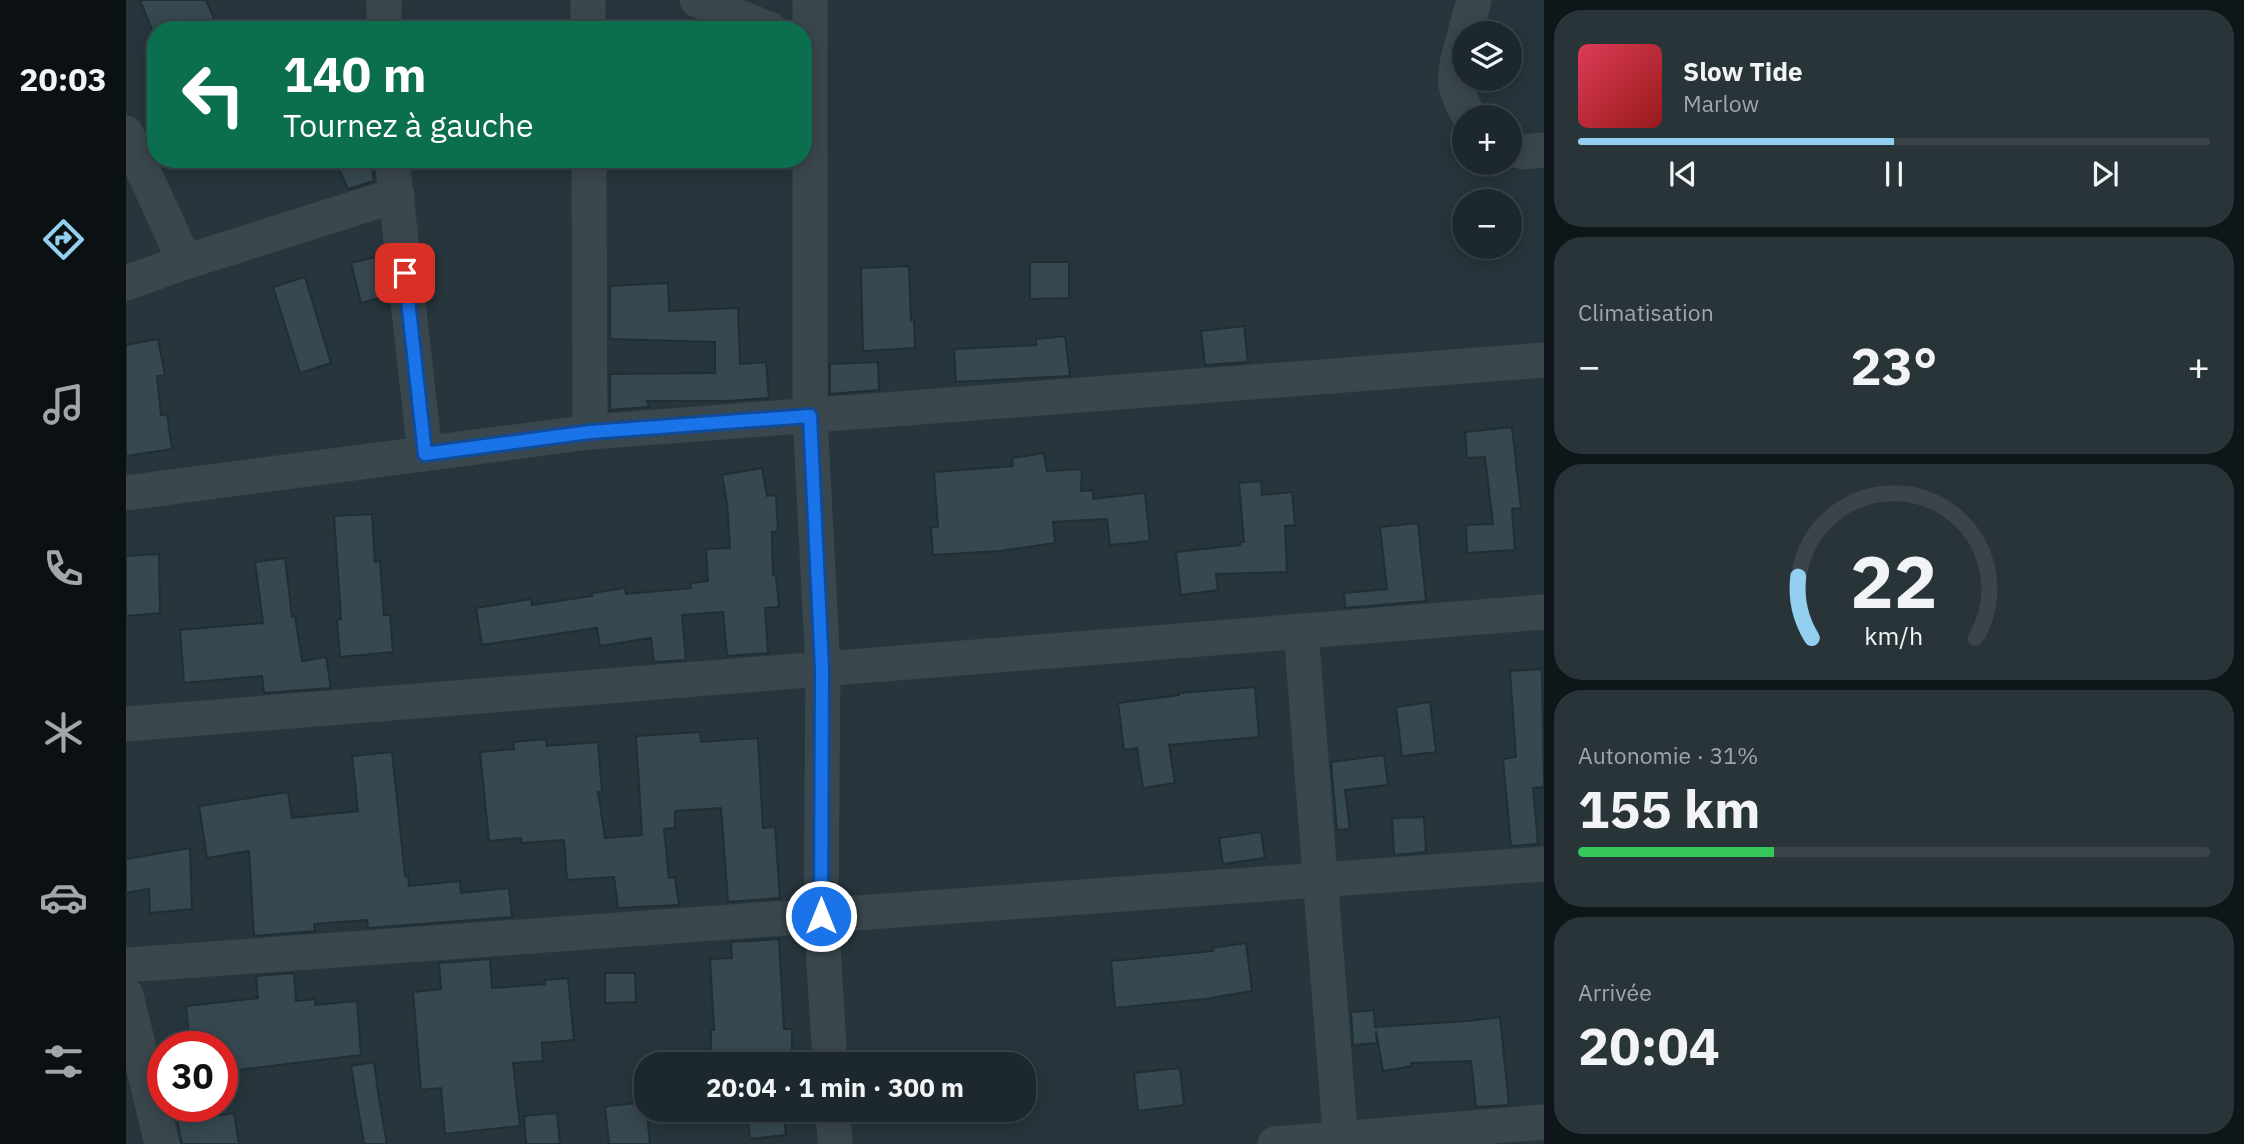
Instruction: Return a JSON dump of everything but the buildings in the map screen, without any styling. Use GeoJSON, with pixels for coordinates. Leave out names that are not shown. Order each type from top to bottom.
{"type":"FeatureCollection","features":[{"type":"Feature","properties":{"kind":"street"},"geometry":{"type":"LineString","coordinates":[[384,0],[384,21]]}},
{"type":"Feature","properties":{"kind":"street"},"geometry":{"type":"LineString","coordinates":[[588,0],[588,21]]}},
{"type":"Feature","properties":{"kind":"street"},"geometry":{"type":"LineString","coordinates":[[697,0],[749,21]]}},
{"type":"Feature","properties":{"kind":"street"},"geometry":{"type":"LineString","coordinates":[[809,21],[810,0]]}},
{"type":"Feature","properties":{"kind":"street"},"geometry":{"type":"LineString","coordinates":[[1468,21],[1474,0]]}},
{"type":"Feature","properties":{"kind":"street"},"geometry":{"type":"LineString","coordinates":[[139,143],[147,164]]}},
{"type":"Feature","properties":{"kind":"street"},"geometry":{"type":"LineString","coordinates":[[1522,152],[1544,150]]}},
{"type":"Feature","properties":{"kind":"street"},"geometry":{"type":"LineString","coordinates":[[149,168],[185,262]]}},
{"type":"Feature","properties":{"kind":"street"},"geometry":{"type":"LineString","coordinates":[[393,168],[425,454]]}},
{"type":"Feature","properties":{"kind":"street"},"geometry":{"type":"LineString","coordinates":[[589,168],[590,432]]}},
{"type":"Feature","properties":{"kind":"street"},"geometry":{"type":"LineString","coordinates":[[808,168],[810,416],[822,669],[821,916],[829,1052]]}},
{"type":"Feature","properties":{"kind":"street"},"geometry":{"type":"LineString","coordinates":[[126,283],[397,195]]}},
{"type":"Feature","properties":{"kind":"street"},"geometry":{"type":"LineString","coordinates":[[126,493],[590,432],[1544,360]]}},
{"type":"Feature","properties":{"kind":"street"},"geometry":{"type":"LineString","coordinates":[[126,724],[1544,612]]}},
{"type":"Feature","properties":{"kind":"street"},"geometry":{"type":"LineString","coordinates":[[1301,631],[1340,1141]]}},
{"type":"Feature","properties":{"kind":"street"},"geometry":{"type":"LineString","coordinates":[[126,965],[1544,864]]}},
{"type":"Feature","properties":{"kind":"street"},"geometry":{"type":"LineString","coordinates":[[126,995],[162,1144]]}},
{"type":"Feature","properties":{"kind":"street"},"geometry":{"type":"LineString","coordinates":[[834,1122],[835,1144]]}},
{"type":"Feature","properties":{"kind":"street"},"geometry":{"type":"LineString","coordinates":[[1275,1144],[1340,1141],[1544,1122]]}},
{"type":"Feature","properties":{"kind":"route"},"geometry":{"type":"LineString","coordinates":[[405,273],[425,454],[590,432],[810,416],[822,669],[821,916]]}}]}
